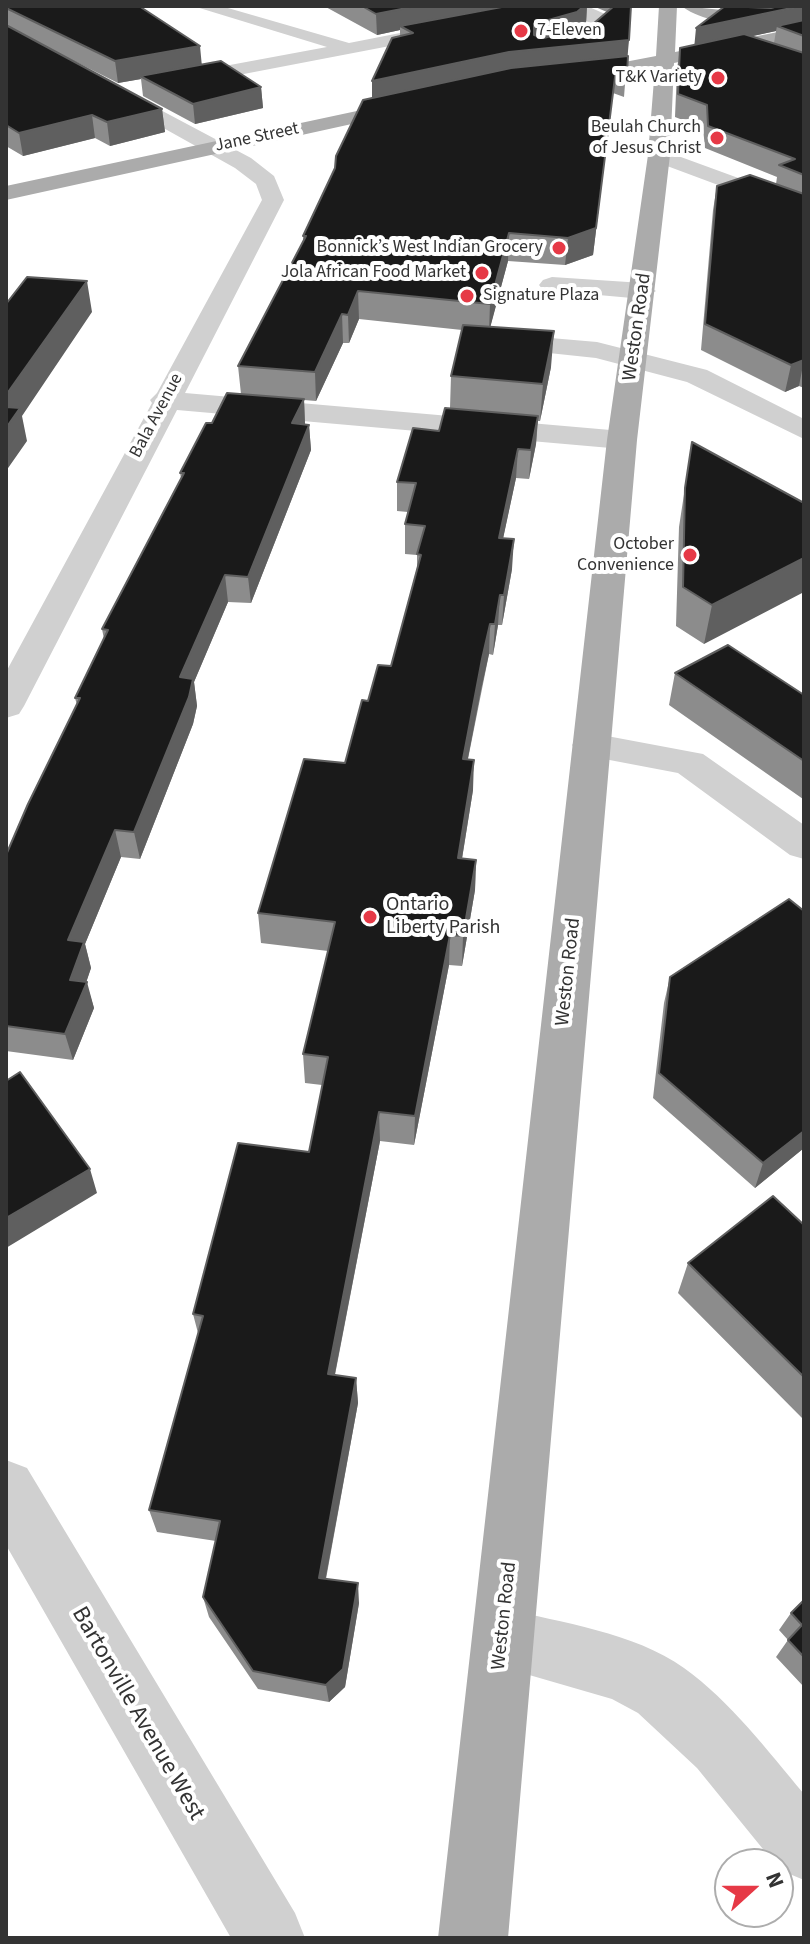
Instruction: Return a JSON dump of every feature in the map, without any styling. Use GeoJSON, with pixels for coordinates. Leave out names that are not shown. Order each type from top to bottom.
{"type":"FeatureCollection","features":[{"type":"Feature","properties":{"kind":"main road","name":"Weston Road"},"geometry":{"type":"LineString","coordinates":[[473,1938],[622,440],[659,155],[668,6]]}},
{"type":"Feature","properties":{"kind":"main road"},"geometry":{"type":"LineString","coordinates":[[691,6],[706,15],[735,20],[802,22]]}},
{"type":"Feature","properties":{"kind":"main road"},"geometry":{"type":"LineString","coordinates":[[550,72],[667,53],[802,22]]}},
{"type":"Feature","properties":{"kind":"main road"},"geometry":{"type":"LineString","coordinates":[[550,72],[667,53],[741,45],[802,22]]}},
{"type":"Feature","properties":{"kind":"main road","name":"Jane Street"},"geometry":{"type":"LineString","coordinates":[[6,193],[433,100]]}},
{"type":"Feature","properties":{"kind":"street"},"geometry":{"type":"LineString","coordinates":[[202,6],[351,48]]}},
{"type":"Feature","properties":{"kind":"street"},"geometry":{"type":"LineString","coordinates":[[114,93],[541,12],[549,6]]}},
{"type":"Feature","properties":{"kind":"street"},"geometry":{"type":"LineString","coordinates":[[550,72],[542,51],[583,39],[600,26],[599,18],[572,6]]}},
{"type":"Feature","properties":{"kind":"street","name":"Bala Avenue"},"geometry":{"type":"LineString","coordinates":[[6,33],[217,147],[266,181],[273,200],[164,400],[6,706]]}},
{"type":"Feature","properties":{"kind":"street"},"geometry":{"type":"LineString","coordinates":[[741,45],[777,59]]}},
{"type":"Feature","properties":{"kind":"street"},"geometry":{"type":"LineString","coordinates":[[659,155],[804,210]]}},
{"type":"Feature","properties":{"kind":"street"},"geometry":{"type":"LineString","coordinates":[[552,285],[643,291]]}},
{"type":"Feature","properties":{"kind":"street"},"geometry":{"type":"LineString","coordinates":[[539,345],[597,350],[711,382],[804,430]]}},
{"type":"Feature","properties":{"kind":"street"},"geometry":{"type":"LineString","coordinates":[[164,400],[622,440]]}},
{"type":"Feature","properties":{"kind":"street"},"geometry":{"type":"LineString","coordinates":[[591,745],[689,763],[804,845]]}},
{"type":"Feature","properties":{"kind":"street","name":"Bartonville Avenue West"},"geometry":{"type":"LineString","coordinates":[[6,1489],[270,1938]]}},
{"type":"Feature","properties":{"kind":"street"},"geometry":{"type":"LineString","coordinates":[[503,1639],[620,1670],[661,1690],[720,1745],[804,1846]]}},
{"type":"Feature","properties":{"kind":"building"},"geometry":{"type":"Polygon","coordinates":[[[6,6],[139,6],[200,46],[115,61],[6,6]]]}},
{"type":"Feature","properties":{"kind":"building"},"geometry":{"type":"Polygon","coordinates":[[[362,6],[417,6],[376,14],[362,6]]]}},
{"type":"Feature","properties":{"kind":"building"},"geometry":{"type":"Polygon","coordinates":[[[507,6],[584,6],[577,12],[534,24],[534,35],[544,38],[593,24],[614,6],[631,6],[629,40],[509,52],[372,81],[392,38],[413,33],[400,26],[507,6]]]}},
{"type":"Feature","properties":{"kind":"building"},"geometry":{"type":"Polygon","coordinates":[[[725,6],[771,8],[801,6],[696,28],[725,6]]]}},
{"type":"Feature","properties":{"kind":"building"},"geometry":{"type":"Polygon","coordinates":[[[804,20],[804,36],[777,26],[804,20]]]}},
{"type":"Feature","properties":{"kind":"building"},"geometry":{"type":"Polygon","coordinates":[[[6,25],[162,109],[107,122],[92,115],[19,133],[6,125],[6,25]]]}},
{"type":"Feature","properties":{"kind":"building"},"geometry":{"type":"Polygon","coordinates":[[[744,34],[804,53],[804,175],[779,165],[795,159],[708,126],[707,105],[678,94],[680,48],[744,34]]]}},
{"type":"Feature","properties":{"kind":"building"},"geometry":{"type":"Polygon","coordinates":[[[628,56],[627,73],[616,69],[596,228],[568,238],[509,233],[490,304],[358,291],[348,315],[342,314],[315,372],[238,366],[306,236],[303,236],[335,168],[336,156],[363,100],[511,68],[628,56]]]}},
{"type":"Feature","properties":{"kind":"building"},"geometry":{"type":"Polygon","coordinates":[[[221,61],[261,87],[193,104],[140,76],[221,61]]]}},
{"type":"Feature","properties":{"kind":"building"},"geometry":{"type":"Polygon","coordinates":[[[750,175],[804,194],[804,360],[791,365],[705,324],[717,186],[750,175]]]}},
{"type":"Feature","properties":{"kind":"building"},"geometry":{"type":"Polygon","coordinates":[[[27,277],[87,281],[6,395],[6,304],[27,277]]]}},
{"type":"Feature","properties":{"kind":"building"},"geometry":{"type":"Polygon","coordinates":[[[463,325],[554,331],[543,384],[451,376],[463,325]]]}},
{"type":"Feature","properties":{"kind":"building"},"geometry":{"type":"Polygon","coordinates":[[[227,393],[304,399],[292,423],[309,425],[248,577],[225,575],[180,677],[193,679],[189,697],[134,832],[115,830],[68,940],[84,942],[70,980],[87,982],[65,1034],[6,1026],[6,855],[80,698],[75,698],[108,630],[102,629],[184,473],[180,473],[206,423],[212,423],[227,393]]]}},
{"type":"Feature","properties":{"kind":"building"},"geometry":{"type":"Polygon","coordinates":[[[6,407],[20,408],[6,428],[6,407]]]}},
{"type":"Feature","properties":{"kind":"building"},"geometry":{"type":"Polygon","coordinates":[[[445,408],[538,416],[531,450],[518,449],[499,538],[514,539],[504,595],[500,595],[495,624],[490,624],[463,759],[474,760],[458,858],[476,860],[463,936],[450,935],[415,1116],[379,1112],[328,1374],[356,1378],[319,1578],[358,1583],[343,1669],[326,1685],[253,1671],[203,1597],[220,1521],[149,1510],[203,1316],[193,1314],[238,1143],[309,1152],[328,1057],[303,1054],[335,922],[258,913],[304,759],[345,763],[362,700],[368,701],[378,665],[391,666],[421,555],[417,554],[425,526],[405,524],[416,483],[397,482],[413,428],[439,431],[445,408]]]}},
{"type":"Feature","properties":{"kind":"building"},"geometry":{"type":"Polygon","coordinates":[[[692,442],[804,503],[804,558],[712,605],[683,587],[685,488],[692,442]]]}},
{"type":"Feature","properties":{"kind":"building"},"geometry":{"type":"Polygon","coordinates":[[[728,645],[804,695],[804,761],[675,673],[728,645]]]}},
{"type":"Feature","properties":{"kind":"building"},"geometry":{"type":"Polygon","coordinates":[[[789,899],[804,911],[804,1131],[763,1163],[659,1073],[670,977],[789,899]]]}},
{"type":"Feature","properties":{"kind":"building"},"geometry":{"type":"Polygon","coordinates":[[[20,1072],[90,1169],[6,1218],[6,1081],[20,1072]]]}},
{"type":"Feature","properties":{"kind":"building"},"geometry":{"type":"Polygon","coordinates":[[[773,1196],[804,1225],[804,1377],[688,1263],[773,1196]]]}},
{"type":"Feature","properties":{"kind":"building"},"geometry":{"type":"Polygon","coordinates":[[[804,1600],[804,1657],[788,1640],[802,1625],[791,1613],[804,1600]]]}},
{"type":"Feature","properties":{"kind":"place","name":"7-Eleven"},"geometry":{"type":"Point","coordinates":[521,31]}},
{"type":"Feature","properties":{"kind":"place","name":"T&K Variety"},"geometry":{"type":"Point","coordinates":[718,78]}},
{"type":"Feature","properties":{"kind":"place","name":"Beulah Church of Jesus Christ"},"geometry":{"type":"Point","coordinates":[717,138]}},
{"type":"Feature","properties":{"kind":"place","name":"Bonnick’s West Indian Grocery"},"geometry":{"type":"Point","coordinates":[559,248]}},
{"type":"Feature","properties":{"kind":"place","name":"Jola African Food Market"},"geometry":{"type":"Point","coordinates":[482,273]}},
{"type":"Feature","properties":{"kind":"place","name":"Signature Plaza"},"geometry":{"type":"Point","coordinates":[467,296]}},
{"type":"Feature","properties":{"kind":"place","name":"October Convenience"},"geometry":{"type":"Point","coordinates":[690,555]}},
{"type":"Feature","properties":{"kind":"place","name":"Ontario Liberty Parish"},"geometry":{"type":"Point","coordinates":[370,917]}}]}
